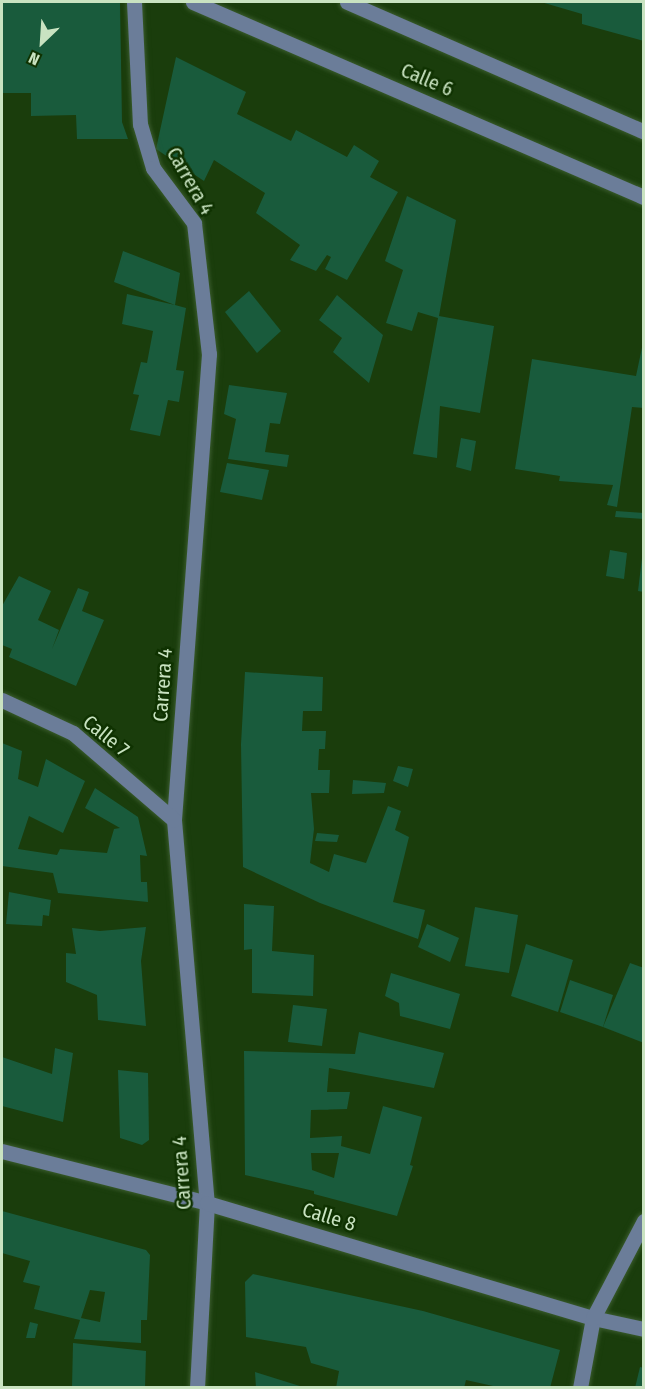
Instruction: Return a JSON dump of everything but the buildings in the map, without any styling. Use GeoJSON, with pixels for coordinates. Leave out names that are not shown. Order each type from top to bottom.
{"type":"FeatureCollection","features":[{"type":"Feature","properties":{"kind":"street","name":"Carrera 4"},"geometry":{"type":"LineString","coordinates":[[134,2],[140,124],[153,168],[194,224],[209,354],[174,820],[207,1203],[197,1388]]}},
{"type":"Feature","properties":{"kind":"street","name":"Calle 6"},"geometry":{"type":"LineString","coordinates":[[193,2],[644,197]]}},
{"type":"Feature","properties":{"kind":"street","name":"Calle 6"},"geometry":{"type":"LineString","coordinates":[[347,2],[644,132]]}},
{"type":"Feature","properties":{"kind":"street","name":"Calle 7"},"geometry":{"type":"LineString","coordinates":[[2,700],[73,733],[174,820]]}},
{"type":"Feature","properties":{"kind":"street","name":"Calle 8"},"geometry":{"type":"LineString","coordinates":[[2,1151],[207,1203],[593,1318],[644,1329]]}},
{"type":"Feature","properties":{"kind":"street"},"geometry":{"type":"LineString","coordinates":[[580,1388],[593,1318],[644,1221]]}}]}
